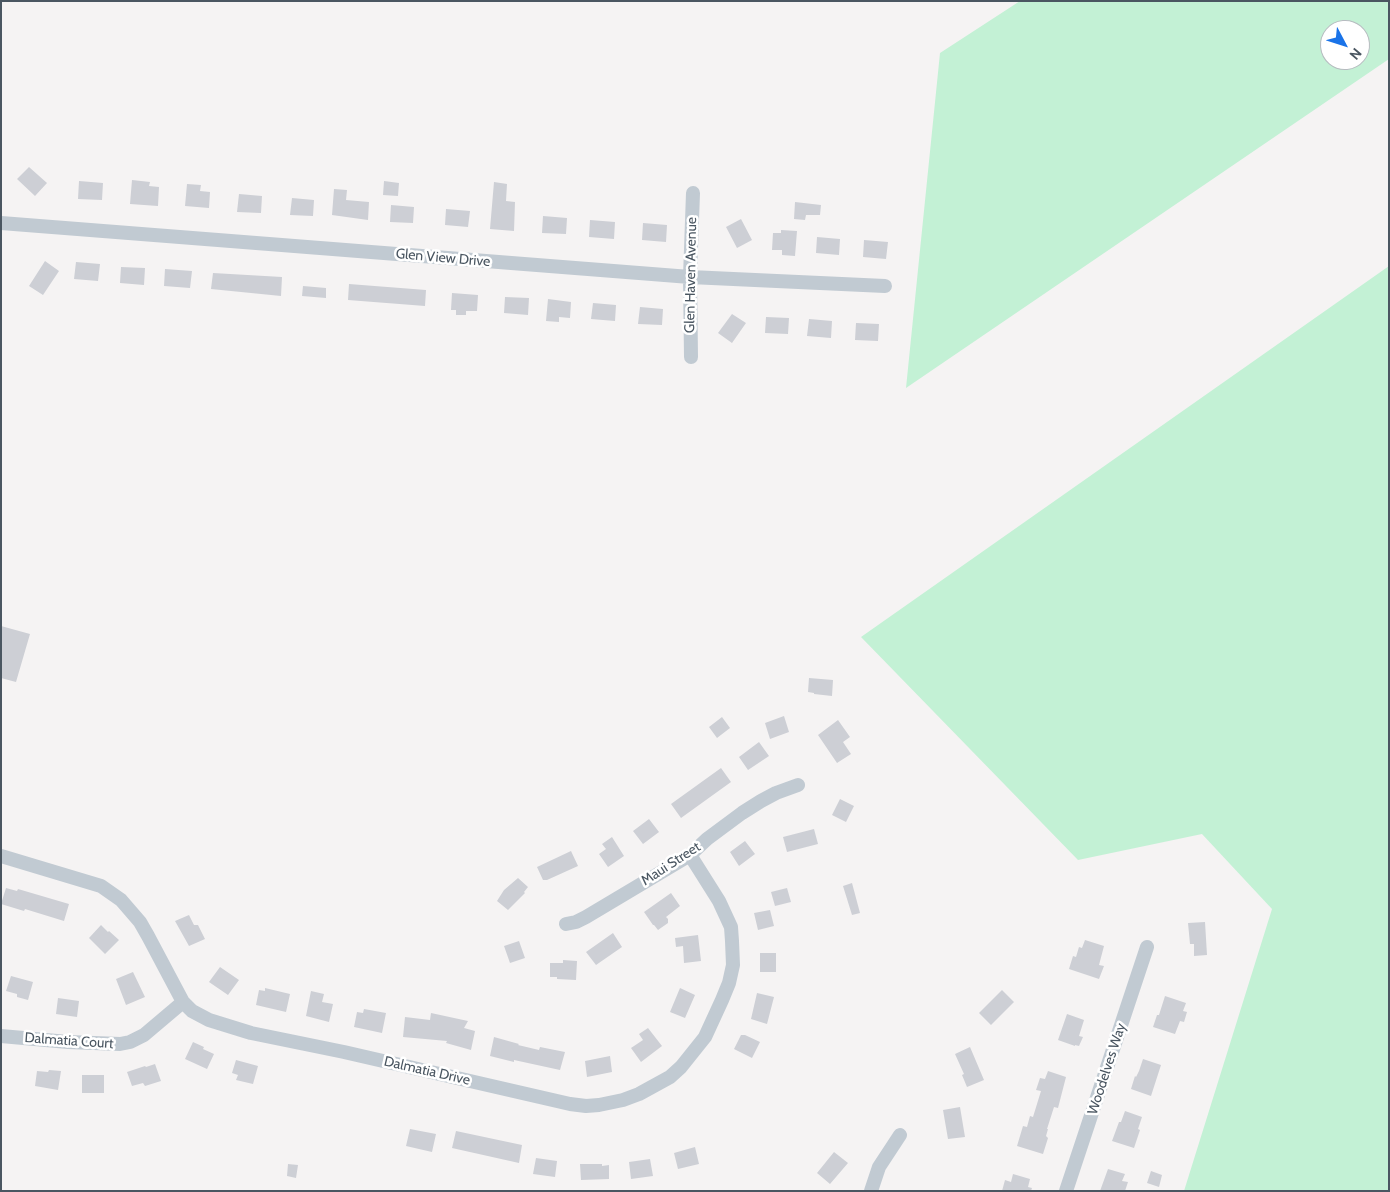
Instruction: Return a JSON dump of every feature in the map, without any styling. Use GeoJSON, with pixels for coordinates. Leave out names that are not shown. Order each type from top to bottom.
{"type":"FeatureCollection","features":[{"type":"Feature","properties":{"kind":"street","name":"Glen Haven Avenue"},"geometry":{"type":"LineString","coordinates":[[691,357],[690,277],[693,193]]}},
{"type":"Feature","properties":{"kind":"street","name":"Glen View Drive"},"geometry":{"type":"LineString","coordinates":[[1,223],[690,277],[885,286]]}},
{"type":"Feature","properties":{"kind":"street","name":"Maui Street"},"geometry":{"type":"LineString","coordinates":[[566,924],[586,917],[690,855],[742,813],[776,794],[798,785]]}},
{"type":"Feature","properties":{"kind":"street","name":"Dalmatia Drive"},"geometry":{"type":"LineString","coordinates":[[1,856],[101,886],[121,900],[140,922],[182,1002],[192,1012],[204,1018],[251,1033],[344,1052],[570,1104],[592,1106],[623,1100],[639,1094],[670,1076],[681,1067],[705,1037],[729,983],[732,965],[730,928],[719,901],[690,855]]}},
{"type":"Feature","properties":{"kind":"street","name":"Woodelves Way"},"geometry":{"type":"LineString","coordinates":[[1066,1191],[1147,947]]}},
{"type":"Feature","properties":{"kind":"street","name":"Dalmatia Court"},"geometry":{"type":"LineString","coordinates":[[1,1036],[120,1044],[130,1042],[144,1035],[182,1002]]}},
{"type":"Feature","properties":{"kind":"street"},"geometry":{"type":"LineString","coordinates":[[871,1191],[880,1166],[900,1135]]}},
{"type":"Feature","properties":{"kind":"green space"},"geometry":{"type":"Polygon","coordinates":[[[1020,1],[1389,1],[1389,59],[906,388],[940,53],[1020,1]]]}},
{"type":"Feature","properties":{"kind":"green space"},"geometry":{"type":"Polygon","coordinates":[[[1389,266],[1389,1191],[1184,1191],[1272,909],[1202,834],[1078,860],[861,637],[1389,266]]]}},
{"type":"Feature","properties":{"kind":"building"},"geometry":{"type":"Polygon","coordinates":[[[29,167],[47,183],[35,196],[17,179],[29,167]]]}},
{"type":"Feature","properties":{"kind":"building"},"geometry":{"type":"Polygon","coordinates":[[[132,180],[150,182],[149,186],[159,187],[158,206],[130,204],[132,180]]]}},
{"type":"Feature","properties":{"kind":"building"},"geometry":{"type":"Polygon","coordinates":[[[79,181],[103,183],[102,200],[78,199],[79,181]]]}},
{"type":"Feature","properties":{"kind":"building"},"geometry":{"type":"Polygon","coordinates":[[[384,181],[399,183],[398,196],[383,195],[384,181]]]}},
{"type":"Feature","properties":{"kind":"building"},"geometry":{"type":"Polygon","coordinates":[[[494,182],[507,184],[506,201],[515,202],[514,231],[490,229],[494,182]]]}},
{"type":"Feature","properties":{"kind":"building"},"geometry":{"type":"Polygon","coordinates":[[[187,184],[201,185],[200,191],[210,192],[209,208],[185,206],[187,184]]]}},
{"type":"Feature","properties":{"kind":"building"},"geometry":{"type":"Polygon","coordinates":[[[334,189],[347,190],[346,200],[369,202],[368,220],[332,215],[334,189]]]}},
{"type":"Feature","properties":{"kind":"building"},"geometry":{"type":"Polygon","coordinates":[[[239,194],[262,196],[261,213],[237,212],[239,194]]]}},
{"type":"Feature","properties":{"kind":"building"},"geometry":{"type":"Polygon","coordinates":[[[292,198],[314,200],[313,216],[290,215],[292,198]]]}},
{"type":"Feature","properties":{"kind":"building"},"geometry":{"type":"Polygon","coordinates":[[[795,202],[821,205],[820,215],[806,215],[805,220],[794,219],[795,202]]]}},
{"type":"Feature","properties":{"kind":"building"},"geometry":{"type":"Polygon","coordinates":[[[391,205],[414,207],[413,223],[390,222],[391,205]]]}},
{"type":"Feature","properties":{"kind":"building"},"geometry":{"type":"Polygon","coordinates":[[[446,209],[470,211],[468,227],[445,225],[446,209]]]}},
{"type":"Feature","properties":{"kind":"building"},"geometry":{"type":"Polygon","coordinates":[[[543,216],[567,218],[566,234],[542,233],[543,216]]]}},
{"type":"Feature","properties":{"kind":"building"},"geometry":{"type":"Polygon","coordinates":[[[741,219],[752,240],[737,248],[726,227],[741,219]]]}},
{"type":"Feature","properties":{"kind":"building"},"geometry":{"type":"Polygon","coordinates":[[[590,220],[615,222],[614,239],[589,237],[590,220]]]}},
{"type":"Feature","properties":{"kind":"building"},"geometry":{"type":"Polygon","coordinates":[[[643,223],[667,225],[666,242],[642,240],[643,223]]]}},
{"type":"Feature","properties":{"kind":"building"},"geometry":{"type":"Polygon","coordinates":[[[781,230],[797,231],[795,256],[782,255],[782,250],[772,250],[773,233],[781,233],[781,230]]]}},
{"type":"Feature","properties":{"kind":"building"},"geometry":{"type":"Polygon","coordinates":[[[817,237],[840,239],[839,255],[816,253],[817,237]]]}},
{"type":"Feature","properties":{"kind":"building"},"geometry":{"type":"Polygon","coordinates":[[[864,240],[888,242],[886,259],[863,257],[864,240]]]}},
{"type":"Feature","properties":{"kind":"building"},"geometry":{"type":"Polygon","coordinates":[[[45,261],[59,271],[43,295],[29,286],[45,261]]]}},
{"type":"Feature","properties":{"kind":"building"},"geometry":{"type":"Polygon","coordinates":[[[76,262],[100,264],[98,281],[74,279],[76,262]]]}},
{"type":"Feature","properties":{"kind":"building"},"geometry":{"type":"Polygon","coordinates":[[[121,267],[145,268],[144,285],[120,283],[121,267]]]}},
{"type":"Feature","properties":{"kind":"building"},"geometry":{"type":"Polygon","coordinates":[[[165,269],[192,271],[190,288],[164,286],[165,269]]]}},
{"type":"Feature","properties":{"kind":"building"},"geometry":{"type":"Polygon","coordinates":[[[213,273],[282,277],[281,296],[211,289],[213,273]]]}},
{"type":"Feature","properties":{"kind":"building"},"geometry":{"type":"Polygon","coordinates":[[[349,284],[426,290],[425,306],[348,300],[349,284]]]}},
{"type":"Feature","properties":{"kind":"building"},"geometry":{"type":"Polygon","coordinates":[[[303,286],[326,288],[326,298],[302,296],[303,286]]]}},
{"type":"Feature","properties":{"kind":"building"},"geometry":{"type":"Polygon","coordinates":[[[452,293],[478,295],[477,311],[466,311],[466,315],[456,315],[456,310],[451,310],[452,293]]]}},
{"type":"Feature","properties":{"kind":"building"},"geometry":{"type":"Polygon","coordinates":[[[505,297],[529,298],[528,315],[504,313],[505,297]]]}},
{"type":"Feature","properties":{"kind":"building"},"geometry":{"type":"Polygon","coordinates":[[[548,299],[571,302],[570,318],[559,317],[559,322],[546,321],[548,299]]]}},
{"type":"Feature","properties":{"kind":"building"},"geometry":{"type":"Polygon","coordinates":[[[593,303],[616,305],[615,321],[591,319],[593,303]]]}},
{"type":"Feature","properties":{"kind":"building"},"geometry":{"type":"Polygon","coordinates":[[[640,307],[663,309],[662,325],[638,324],[640,307]]]}},
{"type":"Feature","properties":{"kind":"building"},"geometry":{"type":"Polygon","coordinates":[[[732,314],[746,323],[732,343],[718,333],[732,314]]]}},
{"type":"Feature","properties":{"kind":"building"},"geometry":{"type":"Polygon","coordinates":[[[766,317],[789,318],[788,334],[765,333],[766,317]]]}},
{"type":"Feature","properties":{"kind":"building"},"geometry":{"type":"Polygon","coordinates":[[[809,319],[832,321],[831,338],[807,336],[809,319]]]}},
{"type":"Feature","properties":{"kind":"building"},"geometry":{"type":"Polygon","coordinates":[[[856,323],[879,324],[878,341],[855,340],[856,323]]]}},
{"type":"Feature","properties":{"kind":"building"},"geometry":{"type":"Polygon","coordinates":[[[1,626],[30,634],[16,682],[1,678],[1,626]]]}},
{"type":"Feature","properties":{"kind":"building"},"geometry":{"type":"Polygon","coordinates":[[[809,678],[833,680],[832,696],[808,692],[809,678]]]}},
{"type":"Feature","properties":{"kind":"building"},"geometry":{"type":"Polygon","coordinates":[[[784,716],[789,732],[770,739],[765,723],[784,716]]]}},
{"type":"Feature","properties":{"kind":"building"},"geometry":{"type":"Polygon","coordinates":[[[722,717],[730,728],[717,738],[709,727],[722,717]]]}},
{"type":"Feature","properties":{"kind":"building"},"geometry":{"type":"Polygon","coordinates":[[[838,720],[850,737],[843,742],[851,754],[837,763],[818,735],[838,720]]]}},
{"type":"Feature","properties":{"kind":"building"},"geometry":{"type":"Polygon","coordinates":[[[759,742],[769,756],[748,770],[739,757],[759,742]]]}},
{"type":"Feature","properties":{"kind":"building"},"geometry":{"type":"Polygon","coordinates":[[[721,768],[731,782],[681,818],[671,804],[721,768]]]}},
{"type":"Feature","properties":{"kind":"building"},"geometry":{"type":"Polygon","coordinates":[[[840,799],[854,806],[846,822],[832,815],[840,799]]]}},
{"type":"Feature","properties":{"kind":"building"},"geometry":{"type":"Polygon","coordinates":[[[649,819],[659,832],[643,844],[633,831],[649,819]]]}},
{"type":"Feature","properties":{"kind":"building"},"geometry":{"type":"Polygon","coordinates":[[[814,829],[818,844],[787,852],[783,837],[814,829]]]}},
{"type":"Feature","properties":{"kind":"building"},"geometry":{"type":"Polygon","coordinates":[[[612,837],[624,856],[608,867],[599,854],[606,849],[602,844],[612,837]]]}},
{"type":"Feature","properties":{"kind":"building"},"geometry":{"type":"Polygon","coordinates":[[[745,841],[755,854],[739,866],[730,852],[745,841]]]}},
{"type":"Feature","properties":{"kind":"building"},"geometry":{"type":"Polygon","coordinates":[[[571,851],[578,866],[543,880],[537,867],[571,851]]]}},
{"type":"Feature","properties":{"kind":"building"},"geometry":{"type":"Polygon","coordinates":[[[518,878],[528,887],[525,893],[508,910],[497,901],[504,890],[518,878]]]}},
{"type":"Feature","properties":{"kind":"building"},"geometry":{"type":"Polygon","coordinates":[[[852,883],[860,913],[852,915],[843,886],[852,883]]]}},
{"type":"Feature","properties":{"kind":"building"},"geometry":{"type":"Polygon","coordinates":[[[6,888],[17,891],[18,889],[69,904],[64,921],[1,904],[6,888]]]}},
{"type":"Feature","properties":{"kind":"building"},"geometry":{"type":"Polygon","coordinates":[[[787,888],[791,902],[775,906],[771,892],[787,888]]]}},
{"type":"Feature","properties":{"kind":"building"},"geometry":{"type":"Polygon","coordinates":[[[671,893],[680,906],[666,917],[668,923],[658,930],[644,912],[671,893]]]}},
{"type":"Feature","properties":{"kind":"building"},"geometry":{"type":"Polygon","coordinates":[[[770,910],[774,926],[758,930],[754,913],[770,910]]]}},
{"type":"Feature","properties":{"kind":"building"},"geometry":{"type":"Polygon","coordinates":[[[189,915],[194,925],[198,925],[205,939],[189,946],[175,921],[189,915]]]}},
{"type":"Feature","properties":{"kind":"building"},"geometry":{"type":"Polygon","coordinates":[[[1205,922],[1207,955],[1194,956],[1194,944],[1190,944],[1188,923],[1205,922]]]}},
{"type":"Feature","properties":{"kind":"building"},"geometry":{"type":"Polygon","coordinates":[[[101,925],[119,940],[105,954],[89,938],[101,925]]]}},
{"type":"Feature","properties":{"kind":"building"},"geometry":{"type":"Polygon","coordinates":[[[613,933],[622,947],[596,965],[586,952],[613,933]]]}},
{"type":"Feature","properties":{"kind":"building"},"geometry":{"type":"Polygon","coordinates":[[[698,935],[701,961],[684,963],[683,946],[676,947],[675,938],[698,935]]]}},
{"type":"Feature","properties":{"kind":"building"},"geometry":{"type":"Polygon","coordinates":[[[1085,940],[1104,946],[1099,965],[1104,966],[1099,979],[1069,969],[1073,956],[1076,957],[1079,947],[1082,948],[1085,940]]]}},
{"type":"Feature","properties":{"kind":"building"},"geometry":{"type":"Polygon","coordinates":[[[519,941],[525,958],[510,963],[504,946],[519,941]]]}},
{"type":"Feature","properties":{"kind":"building"},"geometry":{"type":"Polygon","coordinates":[[[760,953],[776,953],[776,972],[760,972],[760,953]]]}},
{"type":"Feature","properties":{"kind":"building"},"geometry":{"type":"Polygon","coordinates":[[[563,960],[577,961],[576,980],[550,977],[550,963],[563,963],[563,960]]]}},
{"type":"Feature","properties":{"kind":"building"},"geometry":{"type":"Polygon","coordinates":[[[220,967],[239,980],[228,995],[209,982],[220,967]]]}},
{"type":"Feature","properties":{"kind":"building"},"geometry":{"type":"Polygon","coordinates":[[[133,972],[145,997],[126,1005],[116,979],[133,972]]]}},
{"type":"Feature","properties":{"kind":"building"},"geometry":{"type":"Polygon","coordinates":[[[11,976],[33,982],[28,1000],[6,991],[11,976]]]}},
{"type":"Feature","properties":{"kind":"building"},"geometry":{"type":"Polygon","coordinates":[[[265,988],[290,994],[286,1012],[256,1005],[259,990],[265,991],[265,988]]]}},
{"type":"Feature","properties":{"kind":"building"},"geometry":{"type":"Polygon","coordinates":[[[680,988],[695,995],[685,1018],[670,1012],[680,988]]]}},
{"type":"Feature","properties":{"kind":"building"},"geometry":{"type":"Polygon","coordinates":[[[1002,990],[1014,1002],[991,1025],[979,1013],[1002,990]]]}},
{"type":"Feature","properties":{"kind":"building"},"geometry":{"type":"Polygon","coordinates":[[[311,991],[324,994],[322,1002],[333,1004],[329,1022],[306,1016],[311,991]]]}},
{"type":"Feature","properties":{"kind":"building"},"geometry":{"type":"Polygon","coordinates":[[[757,993],[774,997],[767,1024],[751,1019],[757,993]]]}},
{"type":"Feature","properties":{"kind":"building"},"geometry":{"type":"Polygon","coordinates":[[[1165,996],[1186,1003],[1183,1011],[1187,1012],[1184,1022],[1180,1021],[1175,1034],[1153,1027],[1165,996]]]}},
{"type":"Feature","properties":{"kind":"building"},"geometry":{"type":"Polygon","coordinates":[[[58,998],[79,1001],[77,1017],[56,1014],[58,998]]]}},
{"type":"Feature","properties":{"kind":"building"},"geometry":{"type":"Polygon","coordinates":[[[364,1009],[386,1013],[382,1033],[354,1027],[357,1012],[363,1013],[364,1009]]]}},
{"type":"Feature","properties":{"kind":"building"},"geometry":{"type":"Polygon","coordinates":[[[431,1013],[468,1021],[464,1028],[475,1031],[471,1050],[446,1043],[447,1041],[403,1037],[405,1017],[430,1020],[431,1013]]]}},
{"type":"Feature","properties":{"kind":"building"},"geometry":{"type":"Polygon","coordinates":[[[1067,1014],[1084,1020],[1079,1036],[1083,1037],[1079,1046],[1058,1040],[1067,1014]]]}},
{"type":"Feature","properties":{"kind":"building"},"geometry":{"type":"Polygon","coordinates":[[[648,1028],[662,1046],[641,1062],[631,1048],[643,1040],[639,1034],[648,1028]]]}},
{"type":"Feature","properties":{"kind":"building"},"geometry":{"type":"Polygon","coordinates":[[[741,1035],[760,1042],[752,1058],[734,1049],[741,1035]]]}},
{"type":"Feature","properties":{"kind":"building"},"geometry":{"type":"Polygon","coordinates":[[[494,1037],[539,1050],[540,1047],[565,1052],[560,1070],[490,1056],[494,1037]]]}},
{"type":"Feature","properties":{"kind":"building"},"geometry":{"type":"Polygon","coordinates":[[[193,1042],[214,1054],[207,1069],[185,1059],[193,1042]]]}},
{"type":"Feature","properties":{"kind":"building"},"geometry":{"type":"Polygon","coordinates":[[[970,1047],[984,1080],[967,1087],[962,1075],[964,1074],[955,1054],[970,1047]]]}},
{"type":"Feature","properties":{"kind":"building"},"geometry":{"type":"Polygon","coordinates":[[[610,1056],[612,1072],[587,1077],[585,1061],[610,1056]]]}},
{"type":"Feature","properties":{"kind":"building"},"geometry":{"type":"Polygon","coordinates":[[[1143,1059],[1161,1065],[1151,1096],[1131,1089],[1143,1059]]]}},
{"type":"Feature","properties":{"kind":"building"},"geometry":{"type":"Polygon","coordinates":[[[236,1060],[258,1066],[253,1084],[236,1080],[238,1075],[232,1073],[236,1060]]]}},
{"type":"Feature","properties":{"kind":"building"},"geometry":{"type":"Polygon","coordinates":[[[155,1064],[161,1081],[145,1086],[143,1083],[132,1086],[127,1072],[155,1064]]]}},
{"type":"Feature","properties":{"kind":"building"},"geometry":{"type":"Polygon","coordinates":[[[49,1070],[61,1071],[58,1090],[35,1086],[37,1071],[48,1072],[49,1070]]]}},
{"type":"Feature","properties":{"kind":"building"},"geometry":{"type":"Polygon","coordinates":[[[1048,1071],[1066,1077],[1058,1108],[1054,1107],[1047,1129],[1046,1136],[1048,1138],[1043,1154],[1017,1146],[1023,1126],[1027,1127],[1030,1116],[1033,1117],[1041,1091],[1036,1090],[1040,1078],[1045,1079],[1048,1071]]]}},
{"type":"Feature","properties":{"kind":"building"},"geometry":{"type":"Polygon","coordinates":[[[82,1075],[104,1075],[104,1093],[82,1093],[82,1075]]]}},
{"type":"Feature","properties":{"kind":"building"},"geometry":{"type":"Polygon","coordinates":[[[960,1107],[965,1137],[948,1139],[943,1110],[960,1107]]]}},
{"type":"Feature","properties":{"kind":"building"},"geometry":{"type":"Polygon","coordinates":[[[1125,1111],[1142,1117],[1134,1148],[1112,1141],[1125,1111]]]}},
{"type":"Feature","properties":{"kind":"building"},"geometry":{"type":"Polygon","coordinates":[[[410,1129],[436,1134],[432,1152],[406,1146],[410,1129]]]}},
{"type":"Feature","properties":{"kind":"building"},"geometry":{"type":"Polygon","coordinates":[[[456,1131],[522,1145],[519,1163],[452,1148],[456,1131]]]}},
{"type":"Feature","properties":{"kind":"building"},"geometry":{"type":"Polygon","coordinates":[[[695,1147],[699,1164],[678,1169],[674,1153],[695,1147]]]}},
{"type":"Feature","properties":{"kind":"building"},"geometry":{"type":"Polygon","coordinates":[[[834,1152],[848,1163],[830,1184],[817,1173],[834,1152]]]}},
{"type":"Feature","properties":{"kind":"building"},"geometry":{"type":"Polygon","coordinates":[[[536,1158],[557,1161],[555,1177],[533,1174],[536,1158]]]}},
{"type":"Feature","properties":{"kind":"building"},"geometry":{"type":"Polygon","coordinates":[[[650,1159],[653,1176],[631,1179],[629,1162],[650,1159]]]}},
{"type":"Feature","properties":{"kind":"building"},"geometry":{"type":"Polygon","coordinates":[[[288,1164],[298,1165],[296,1178],[287,1176],[288,1164]]]}},
{"type":"Feature","properties":{"kind":"building"},"geometry":{"type":"Polygon","coordinates":[[[580,1164],[609,1165],[609,1179],[581,1180],[580,1164]]]}},
{"type":"Feature","properties":{"kind":"building"},"geometry":{"type":"Polygon","coordinates":[[[1108,1169],[1125,1174],[1122,1181],[1128,1182],[1125,1191],[1100,1191],[1108,1169]]]}},
{"type":"Feature","properties":{"kind":"building"},"geometry":{"type":"Polygon","coordinates":[[[1151,1171],[1162,1175],[1159,1187],[1147,1183],[1151,1171]]]}},
{"type":"Feature","properties":{"kind":"building"},"geometry":{"type":"Polygon","coordinates":[[[1013,1174],[1030,1179],[1028,1187],[1032,1188],[1031,1191],[1002,1191],[1005,1180],[1011,1182],[1013,1174]]]}}]}
